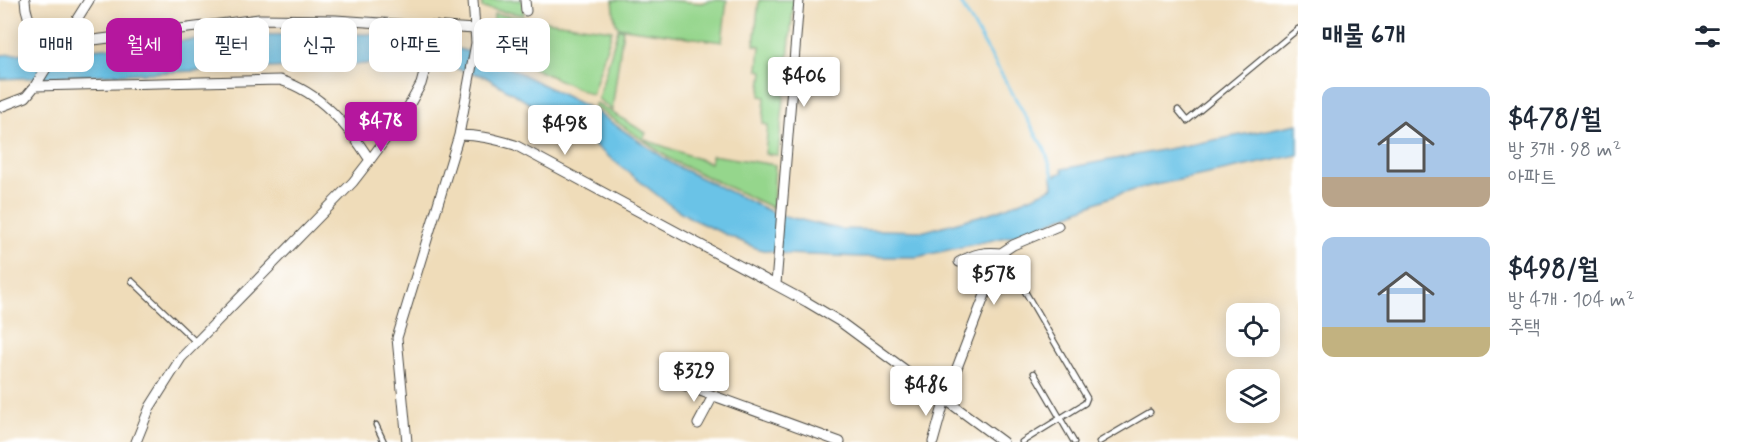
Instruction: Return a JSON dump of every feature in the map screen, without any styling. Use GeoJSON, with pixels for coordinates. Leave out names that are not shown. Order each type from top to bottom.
{"type":"FeatureCollection","features":[{"type":"Feature","properties":{"kind":"street"},"geometry":{"type":"LineString","coordinates":[[25,0],[29,18]]}},
{"type":"Feature","properties":{"kind":"street"},"geometry":{"type":"LineString","coordinates":[[78,18],[89,0]]}},
{"type":"Feature","properties":{"kind":"street"},"geometry":{"type":"LineString","coordinates":[[473,0],[474,18]]}},
{"type":"Feature","properties":{"kind":"street"},"geometry":{"type":"LineString","coordinates":[[525,0],[526,11]]}},
{"type":"Feature","properties":{"kind":"street"},"geometry":{"type":"LineString","coordinates":[[776,284],[799,0]]}},
{"type":"Feature","properties":{"kind":"street"},"geometry":{"type":"LineString","coordinates":[[94,42],[259,19],[369,22]]}},
{"type":"Feature","properties":{"kind":"street"},"geometry":{"type":"LineString","coordinates":[[407,442],[397,338],[459,135],[474,54]]}},
{"type":"Feature","properties":{"kind":"street"},"geometry":{"type":"LineString","coordinates":[[0,107],[26,97],[44,72]]}},
{"type":"Feature","properties":{"kind":"street"},"geometry":{"type":"LineString","coordinates":[[135,442],[150,407],[181,358],[353,182],[410,105],[425,72]]}},
{"type":"Feature","properties":{"kind":"street"},"geometry":{"type":"LineString","coordinates":[[37,83],[280,80],[294,84],[311,94],[337,117],[357,140],[370,160]]}},
{"type":"Feature","properties":{"kind":"street"},"geometry":{"type":"LineString","coordinates":[[459,135],[489,137],[515,145],[776,284],[839,321],[1003,442]]}},
{"type":"Feature","properties":{"kind":"street"},"geometry":{"type":"LineString","coordinates":[[933,442],[945,399],[1002,253],[1013,245],[1058,226]]}},
{"type":"Feature","properties":{"kind":"street"},"geometry":{"type":"LineString","coordinates":[[959,262],[976,253],[988,251],[1002,253]]}},
{"type":"Feature","properties":{"kind":"street"},"geometry":{"type":"LineString","coordinates":[[673,381],[840,442]]}},
{"type":"Feature","properties":{"kind":"street"},"geometry":{"type":"LineString","coordinates":[[698,424],[713,396]]}},
{"type":"Feature","properties":{"kind":"lane"},"geometry":{"type":"LineString","coordinates":[[1178,110],[1187,121],[1298,28]]}},
{"type":"Feature","properties":{"kind":"lane"},"geometry":{"type":"LineString","coordinates":[[1016,276],[1087,398],[1085,403],[1022,442]]}},
{"type":"Feature","properties":{"kind":"lane"},"geometry":{"type":"LineString","coordinates":[[132,280],[196,342]]}},
{"type":"Feature","properties":{"kind":"lane"},"geometry":{"type":"LineString","coordinates":[[1034,373],[1074,442]]}},
{"type":"Feature","properties":{"kind":"lane"},"geometry":{"type":"LineString","coordinates":[[1099,442],[1150,412]]}},
{"type":"Feature","properties":{"kind":"lane"},"geometry":{"type":"LineString","coordinates":[[376,425],[384,442]]}},
{"type":"Feature","properties":{"kind":"green space"},"geometry":{"type":"Polygon","coordinates":[[[482,0],[522,0],[524,15],[482,8],[482,0]]]}},
{"type":"Feature","properties":{"kind":"green space"},"geometry":{"type":"Polygon","coordinates":[[[613,0],[701,3],[727,0],[722,42],[618,27],[613,0]]]}},
{"type":"Feature","properties":{"kind":"green space"},"geometry":{"type":"Polygon","coordinates":[[[759,0],[794,0],[778,155],[765,154],[768,125],[763,124],[765,97],[760,96],[763,71],[758,70],[760,46],[754,45],[759,0]]]}},
{"type":"Feature","properties":{"kind":"green space"},"geometry":{"type":"Polygon","coordinates":[[[494,14],[524,18],[494,18],[494,14]]]}},
{"type":"Feature","properties":{"kind":"green space"},"geometry":{"type":"Polygon","coordinates":[[[550,22],[612,30],[592,95],[541,72],[550,72],[550,22]]]}},
{"type":"Feature","properties":{"kind":"green space"},"geometry":{"type":"Polygon","coordinates":[[[618,29],[623,29],[612,110],[598,99],[618,29]]]}},
{"type":"Feature","properties":{"kind":"green space"},"geometry":{"type":"Polygon","coordinates":[[[596,103],[646,133],[643,139],[710,163],[712,155],[775,165],[773,208],[675,162],[594,106],[596,103]]]}},
{"type":"Feature","properties":{"kind":"water"},"geometry":{"type":"Polygon","coordinates":[[[357,34],[369,34],[369,64],[357,64],[357,34]]]}},
{"type":"Feature","properties":{"kind":"water"},"geometry":{"type":"Polygon","coordinates":[[[269,35],[281,35],[281,68],[269,68],[269,35]]]}},
{"type":"Feature","properties":{"kind":"water"},"geometry":{"type":"Polygon","coordinates":[[[194,40],[194,71],[182,72],[182,41],[194,40]]]}},
{"type":"Feature","properties":{"kind":"water"},"geometry":{"type":"Polygon","coordinates":[[[106,48],[106,72],[171,72],[0,79],[0,55],[18,54],[18,72],[94,72],[94,49],[106,48]]]}},
{"type":"Feature","properties":{"kind":"water"},"geometry":{"type":"Polygon","coordinates":[[[462,50],[474,53],[474,72],[518,72],[593,110],[676,166],[776,214],[839,229],[925,231],[997,211],[1045,191],[1053,187],[1052,177],[1063,172],[1062,169],[1298,124],[1298,155],[1141,188],[1108,198],[1020,234],[917,257],[786,254],[758,249],[694,220],[671,206],[580,134],[484,76],[462,70],[462,50]]]}},
{"type":"Feature","properties":{"kind":"waterway"},"geometry":{"type":"LineString","coordinates":[[959,0],[1045,150],[1054,178]]}}]}
